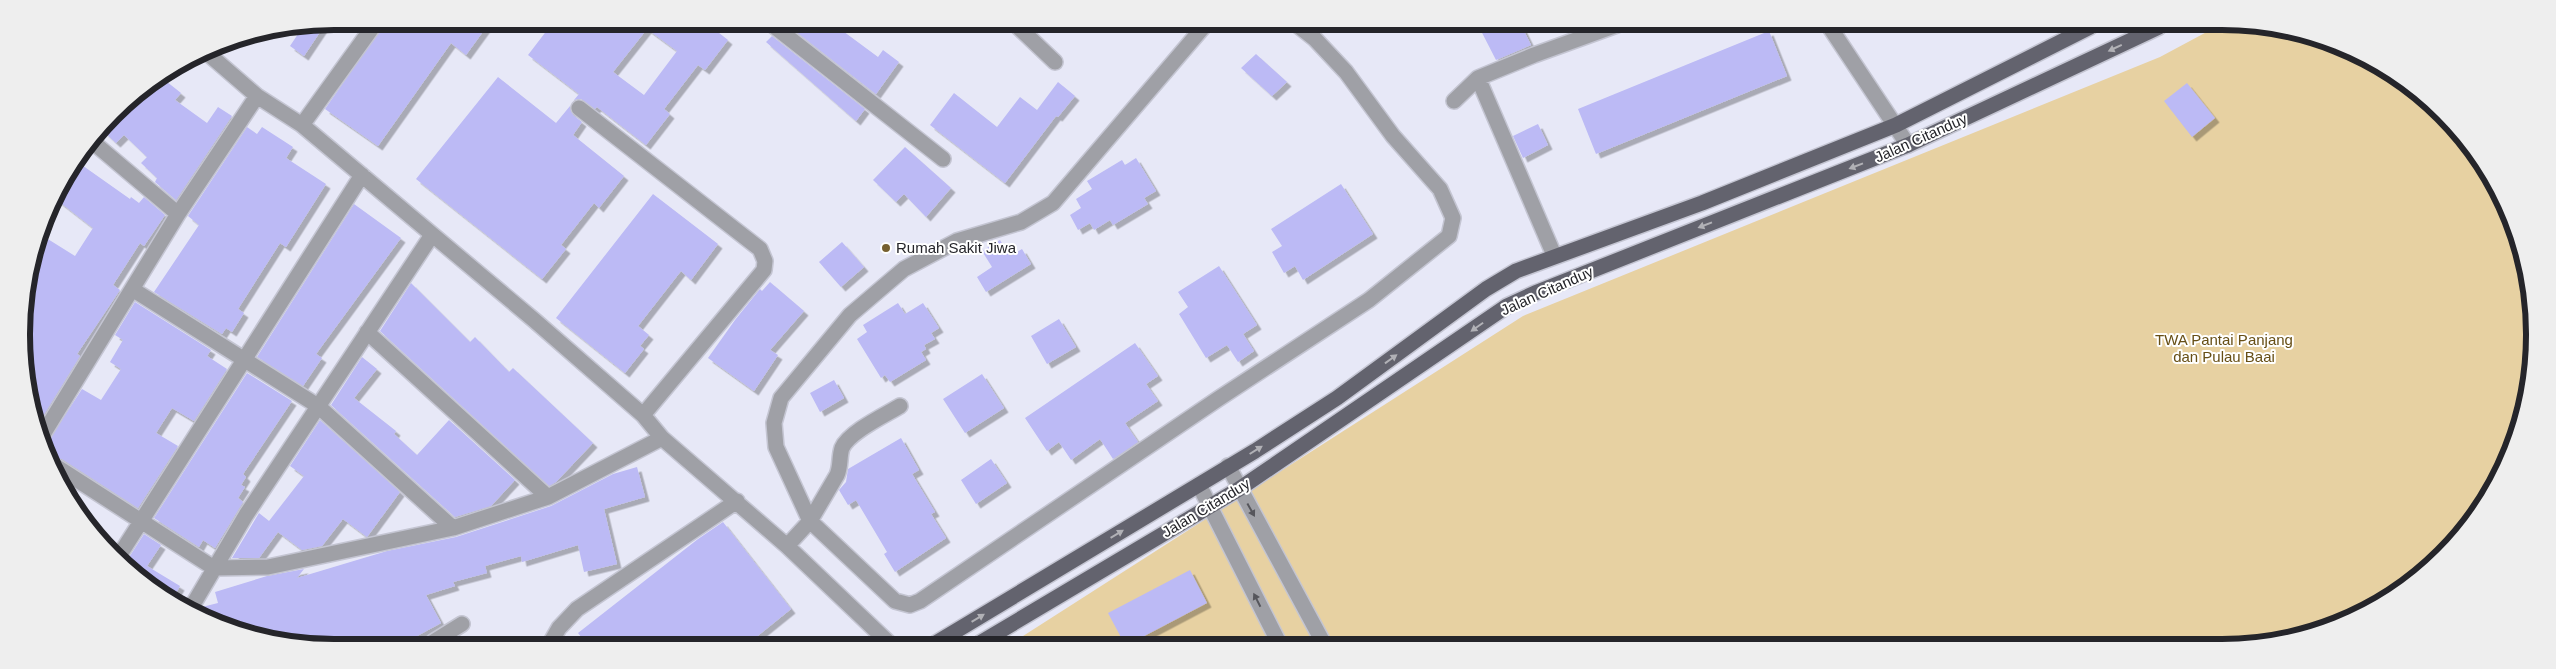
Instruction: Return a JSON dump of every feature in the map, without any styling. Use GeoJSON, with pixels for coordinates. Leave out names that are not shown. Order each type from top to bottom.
{"type":"FeatureCollection","features":[{"type":"Feature","properties":{"kind":"main road","name":"Jalan Citanduy"},"geometry":{"type":"LineString","coordinates":[[943,639],[1199,485],[1337,398],[1486,289],[1516,271],[1554,255],[1702,203],[1896,125],[2084,30]]}},
{"type":"Feature","properties":{"kind":"main road","name":"Jalan Citanduy"},"geometry":{"type":"LineString","coordinates":[[987,639],[1239,489],[1507,306],[1535,293],[1908,146],[2154,30]]}},
{"type":"Feature","properties":{"kind":"street"},"geometry":{"type":"LineString","coordinates":[[302,126],[371,30]]}},
{"type":"Feature","properties":{"kind":"street"},"geometry":{"type":"LineString","coordinates":[[779,30],[943,159]]}},
{"type":"Feature","properties":{"kind":"street"},"geometry":{"type":"LineString","coordinates":[[1021,30],[1055,62]]}},
{"type":"Feature","properties":{"kind":"street"},"geometry":{"type":"LineString","coordinates":[[1201,30],[1053,203],[1020,222],[957,241],[904,269],[850,315],[781,398],[774,423],[776,447],[810,521],[895,601],[910,605],[920,601],[1210,404],[1369,300],[1449,236],[1453,218],[1440,189],[1393,136],[1346,72],[1315,39],[1304,30]]}},
{"type":"Feature","properties":{"kind":"street"},"geometry":{"type":"LineString","coordinates":[[1454,101],[1478,78],[1603,30]]}},
{"type":"Feature","properties":{"kind":"street"},"geometry":{"type":"LineString","coordinates":[[1832,30],[1896,125],[1908,146]]}},
{"type":"Feature","properties":{"kind":"street"},"geometry":{"type":"LineString","coordinates":[[211,56],[257,96],[302,126],[362,175],[643,415],[662,438],[787,546],[885,639]]}},
{"type":"Feature","properties":{"kind":"street"},"geometry":{"type":"LineString","coordinates":[[1478,78],[1554,255]]}},
{"type":"Feature","properties":{"kind":"street"},"geometry":{"type":"LineString","coordinates":[[45,430],[178,214],[257,96]]}},
{"type":"Feature","properties":{"kind":"street"},"geometry":{"type":"LineString","coordinates":[[580,108],[760,249],[766,261],[764,270],[643,415]]}},
{"type":"Feature","properties":{"kind":"street"},"geometry":{"type":"LineString","coordinates":[[96,146],[178,214]]}},
{"type":"Feature","properties":{"kind":"street"},"geometry":{"type":"LineString","coordinates":[[121,552],[362,175]]}},
{"type":"Feature","properties":{"kind":"street"},"geometry":{"type":"LineString","coordinates":[[193,604],[214,568],[318,406],[432,234]]}},
{"type":"Feature","properties":{"kind":"street"},"geometry":{"type":"LineString","coordinates":[[132,289],[318,406],[453,528]]}},
{"type":"Feature","properties":{"kind":"street"},"geometry":{"type":"LineString","coordinates":[[368,332],[548,497]]}},
{"type":"Feature","properties":{"kind":"street"},"geometry":{"type":"LineString","coordinates":[[787,546],[810,521],[840,469],[842,449],[847,439],[900,406]]}},
{"type":"Feature","properties":{"kind":"street"},"geometry":{"type":"LineString","coordinates":[[62,470],[214,568],[268,567],[453,528],[548,497],[662,438]]}},
{"type":"Feature","properties":{"kind":"street"},"geometry":{"type":"LineString","coordinates":[[1228,466],[1321,639]]}},
{"type":"Feature","properties":{"kind":"street"},"geometry":{"type":"LineString","coordinates":[[1199,485],[1276,639]]}},
{"type":"Feature","properties":{"kind":"street"},"geometry":{"type":"LineString","coordinates":[[553,639],[559,628],[577,609],[737,501]]}},
{"type":"Feature","properties":{"kind":"street"},"geometry":{"type":"LineString","coordinates":[[438,639],[462,624]]}},
{"type":"Feature","properties":{"kind":"green space","name":"TWA Pantai Panjang dan Pulau Baai"},"geometry":{"type":"Polygon","coordinates":[[[2210,30],[2222,30],[2261,33],[2300,40],[2356,61],[2391,81],[2437,119],[2475,165],[2495,200],[2510,237],[2520,275],[2526,334],[2520,394],[2516,413],[2503,451],[2475,504],[2437,550],[2391,588],[2356,608],[2300,629],[2261,636],[2222,639],[1018,639],[1523,316],[2160,57],[2210,30]]]}},
{"type":"Feature","properties":{"kind":"building"},"geometry":{"type":"Polygon","coordinates":[[[380,30],[484,30],[466,55],[451,43],[378,146],[325,109],[380,30]]]}},
{"type":"Feature","properties":{"kind":"building"},"geometry":{"type":"Polygon","coordinates":[[[547,30],[646,30],[613,72],[644,95],[677,51],[648,30],[715,30],[728,40],[705,70],[698,65],[664,109],[670,114],[646,145],[597,107],[595,109],[581,99],[574,100],[579,94],[528,55],[547,30]]]}},
{"type":"Feature","properties":{"kind":"building"},"geometry":{"type":"Polygon","coordinates":[[[794,30],[841,30],[878,57],[883,50],[899,62],[876,94],[794,30]]]}},
{"type":"Feature","properties":{"kind":"building"},"geometry":{"type":"Polygon","coordinates":[[[1481,30],[1524,30],[1531,45],[1496,60],[1481,30]]]}},
{"type":"Feature","properties":{"kind":"building"},"geometry":{"type":"Polygon","coordinates":[[[321,31],[304,56],[290,46],[299,33],[321,31]]]}},
{"type":"Feature","properties":{"kind":"building"},"geometry":{"type":"Polygon","coordinates":[[[1769,31],[1787,76],[1596,154],[1578,109],[1769,31]]]}},
{"type":"Feature","properties":{"kind":"building"},"geometry":{"type":"Polygon","coordinates":[[[772,36],[865,109],[856,121],[766,42],[772,36]]]}},
{"type":"Feature","properties":{"kind":"building"},"geometry":{"type":"Polygon","coordinates":[[[1256,54],[1287,82],[1272,96],[1241,68],[1256,54]]]}},
{"type":"Feature","properties":{"kind":"building"},"geometry":{"type":"Polygon","coordinates":[[[498,77],[556,123],[570,106],[573,115],[582,122],[573,135],[624,176],[599,208],[594,203],[561,245],[566,249],[542,279],[416,179],[498,77]]]}},
{"type":"Feature","properties":{"kind":"building"},"geometry":{"type":"Polygon","coordinates":[[[165,81],[181,93],[175,100],[207,123],[218,107],[232,116],[176,200],[155,182],[157,178],[141,163],[147,157],[124,135],[116,143],[106,134],[119,119],[165,81]]]}},
{"type":"Feature","properties":{"kind":"building"},"geometry":{"type":"Polygon","coordinates":[[[1058,82],[1075,96],[1058,117],[1056,116],[1005,183],[930,125],[954,93],[997,127],[1020,97],[1037,110],[1058,82]]]}},
{"type":"Feature","properties":{"kind":"building"},"geometry":{"type":"Polygon","coordinates":[[[2187,83],[2215,118],[2192,137],[2164,101],[2187,83]]]}},
{"type":"Feature","properties":{"kind":"building"},"geometry":{"type":"Polygon","coordinates":[[[1538,124],[1548,145],[1523,158],[1513,136],[1538,124]]]}},
{"type":"Feature","properties":{"kind":"building"},"geometry":{"type":"Polygon","coordinates":[[[247,127],[257,134],[262,127],[293,147],[286,158],[326,184],[286,247],[280,243],[238,309],[244,313],[232,332],[226,328],[222,334],[154,292],[199,225],[188,216],[247,127]]]}},
{"type":"Feature","properties":{"kind":"building"},"geometry":{"type":"Polygon","coordinates":[[[905,147],[951,188],[926,217],[904,194],[896,202],[873,180],[905,147]]]}},
{"type":"Feature","properties":{"kind":"building"},"geometry":{"type":"Polygon","coordinates":[[[1136,158],[1156,191],[1144,198],[1148,204],[1113,225],[1110,220],[1094,230],[1090,223],[1078,230],[1070,215],[1081,208],[1076,199],[1092,189],[1087,181],[1122,160],[1125,165],[1136,158]]]}},
{"type":"Feature","properties":{"kind":"building"},"geometry":{"type":"Polygon","coordinates":[[[81,165],[130,199],[131,197],[139,203],[144,197],[165,215],[144,246],[140,243],[113,285],[120,290],[77,354],[80,356],[42,418],[33,374],[30,334],[33,295],[40,256],[46,238],[75,256],[93,228],[60,202],[81,165]]]}},
{"type":"Feature","properties":{"kind":"building"},"geometry":{"type":"Polygon","coordinates":[[[1341,184],[1373,234],[1303,280],[1295,266],[1284,273],[1272,252],[1282,246],[1271,229],[1341,184]]]}},
{"type":"Feature","properties":{"kind":"building"},"geometry":{"type":"Polygon","coordinates":[[[653,194],[718,244],[691,280],[681,271],[638,326],[649,335],[640,346],[644,349],[625,373],[556,318],[653,194]]]}},
{"type":"Feature","properties":{"kind":"building"},"geometry":{"type":"Polygon","coordinates":[[[354,204],[401,238],[316,354],[322,358],[303,386],[257,357],[354,204]]]}},
{"type":"Feature","properties":{"kind":"building"},"geometry":{"type":"Polygon","coordinates":[[[1000,240],[1010,256],[1022,249],[1031,264],[986,292],[977,277],[992,267],[982,251],[1000,240]]]}},
{"type":"Feature","properties":{"kind":"building"},"geometry":{"type":"Polygon","coordinates":[[[842,242],[864,267],[841,287],[819,262],[842,242]]]}},
{"type":"Feature","properties":{"kind":"building"},"geometry":{"type":"Polygon","coordinates":[[[1219,266],[1257,325],[1243,334],[1254,351],[1238,362],[1227,345],[1206,358],[1179,314],[1188,307],[1178,292],[1219,266]]]}},
{"type":"Feature","properties":{"kind":"building"},"geometry":{"type":"Polygon","coordinates":[[[770,282],[804,311],[770,350],[778,355],[754,391],[708,358],[760,289],[762,291],[770,282]]]}},
{"type":"Feature","properties":{"kind":"building"},"geometry":{"type":"Polygon","coordinates":[[[411,283],[470,342],[475,337],[509,372],[513,368],[593,443],[556,482],[549,486],[380,331],[411,283]]]}},
{"type":"Feature","properties":{"kind":"building"},"geometry":{"type":"Polygon","coordinates":[[[135,302],[211,350],[207,356],[227,369],[194,421],[172,408],[156,433],[178,446],[138,508],[62,459],[57,459],[49,440],[82,389],[101,400],[121,369],[110,362],[123,340],[115,335],[135,302]]]}},
{"type":"Feature","properties":{"kind":"building"},"geometry":{"type":"Polygon","coordinates":[[[898,303],[905,314],[923,303],[939,328],[931,333],[935,339],[924,345],[926,349],[921,352],[926,360],[890,382],[885,375],[881,378],[857,339],[867,332],[863,325],[898,303]]]}},
{"type":"Feature","properties":{"kind":"building"},"geometry":{"type":"Polygon","coordinates":[[[1059,319],[1076,347],[1047,364],[1031,336],[1059,319]]]}},
{"type":"Feature","properties":{"kind":"building"},"geometry":{"type":"Polygon","coordinates":[[[1135,343],[1158,376],[1146,384],[1158,401],[1125,423],[1138,442],[1113,459],[1100,439],[1071,460],[1059,442],[1047,451],[1025,418],[1135,343]]]}},
{"type":"Feature","properties":{"kind":"building"},"geometry":{"type":"Polygon","coordinates":[[[362,357],[377,369],[354,398],[396,431],[394,434],[417,455],[449,420],[515,480],[491,506],[455,517],[331,405],[362,357]]]}},
{"type":"Feature","properties":{"kind":"building"},"geometry":{"type":"Polygon","coordinates":[[[247,373],[292,401],[243,474],[246,477],[241,485],[245,487],[238,498],[243,502],[215,548],[203,540],[199,547],[154,518],[247,373]]]}},
{"type":"Feature","properties":{"kind":"building"},"geometry":{"type":"Polygon","coordinates":[[[982,374],[1004,408],[965,433],[943,399],[982,374]]]}},
{"type":"Feature","properties":{"kind":"building"},"geometry":{"type":"Polygon","coordinates":[[[834,380],[844,398],[820,412],[810,393],[834,380]]]}},
{"type":"Feature","properties":{"kind":"building"},"geometry":{"type":"Polygon","coordinates":[[[320,420],[400,492],[367,537],[343,519],[322,546],[302,550],[278,532],[259,558],[232,558],[259,513],[269,521],[304,476],[290,466],[320,420]]]}},
{"type":"Feature","properties":{"kind":"building"},"geometry":{"type":"Polygon","coordinates":[[[901,438],[919,470],[912,474],[935,512],[931,514],[946,538],[895,572],[884,554],[887,552],[856,500],[848,505],[839,490],[846,482],[848,469],[901,438]]]}},
{"type":"Feature","properties":{"kind":"building"},"geometry":{"type":"Polygon","coordinates":[[[991,459],[1007,483],[976,504],[961,480],[991,459]]]}},
{"type":"Feature","properties":{"kind":"building"},"geometry":{"type":"Polygon","coordinates":[[[637,467],[645,497],[604,509],[617,564],[584,572],[578,545],[522,562],[521,556],[485,566],[487,573],[453,582],[455,586],[426,595],[441,623],[412,639],[334,639],[295,636],[256,629],[201,609],[218,603],[215,592],[267,576],[304,569],[297,578],[387,551],[456,537],[551,506],[613,474],[637,467]]]}},
{"type":"Feature","properties":{"kind":"building"},"geometry":{"type":"Polygon","coordinates":[[[723,522],[791,609],[754,639],[583,639],[578,633],[698,539],[723,522]]]}},
{"type":"Feature","properties":{"kind":"building"},"geometry":{"type":"Polygon","coordinates":[[[144,534],[161,545],[147,566],[180,586],[175,594],[149,576],[128,558],[144,534]]]}},
{"type":"Feature","properties":{"kind":"building"},"geometry":{"type":"Polygon","coordinates":[[[1190,570],[1207,603],[1139,639],[1122,639],[1108,613],[1190,570]]]}},
{"type":"Feature","properties":{"kind":"place","name":"Rumah Sakit Jiwa"},"geometry":{"type":"Point","coordinates":[886,248]}}]}
